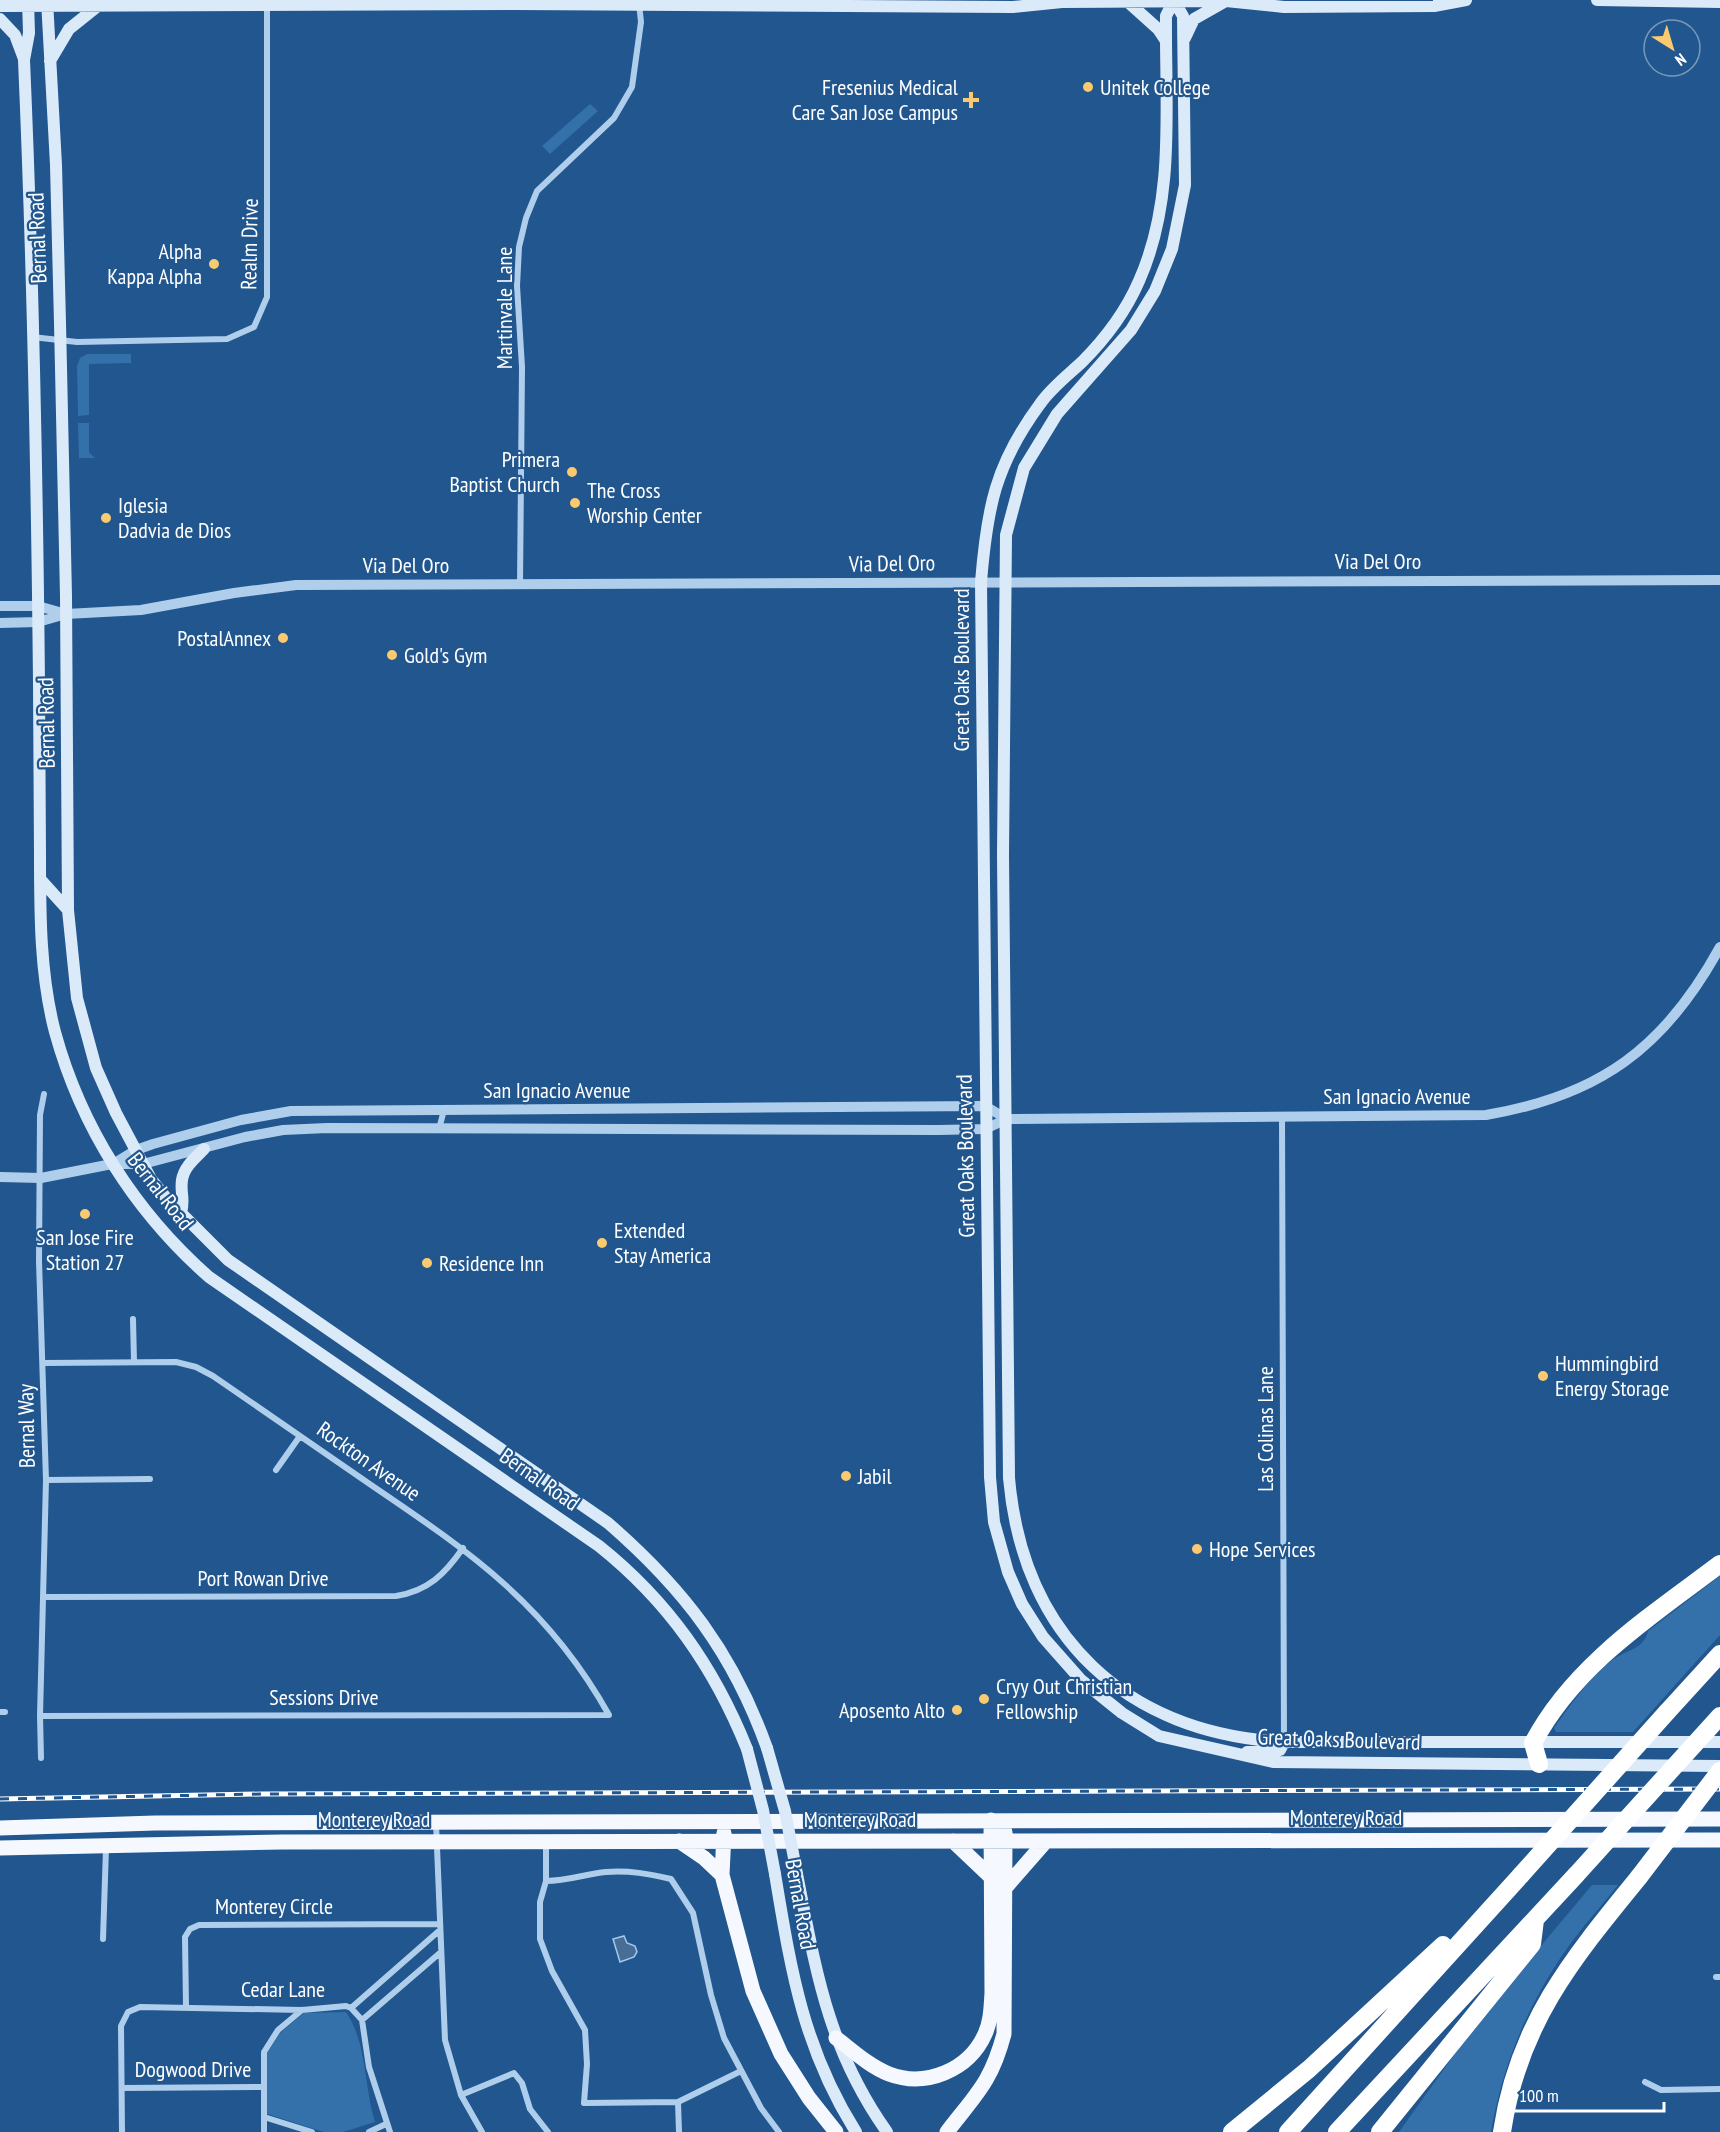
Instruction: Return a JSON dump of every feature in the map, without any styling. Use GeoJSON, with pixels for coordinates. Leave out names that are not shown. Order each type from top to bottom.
{"type":"FeatureCollection","features":[{"type":"Feature","properties":{"kind":"highway"},"geometry":{"type":"LineString","coordinates":[[1539,1764],[1533,1743],[1550,1716],[1575,1685],[1613,1646],[1720,1564]]}},
{"type":"Feature","properties":{"kind":"highway"},"geometry":{"type":"LineString","coordinates":[[1288,2132],[1720,1654]]}},
{"type":"Feature","properties":{"kind":"highway"},"geometry":{"type":"LineString","coordinates":[[1337,2132],[1535,1920],[1720,1716]]}},
{"type":"Feature","properties":{"kind":"highway"},"geometry":{"type":"LineString","coordinates":[[1502,2132],[1512,2080],[1541,2010],[1573,1960],[1720,1771]]}},
{"type":"Feature","properties":{"kind":"highway"},"geometry":{"type":"LineString","coordinates":[[1380,2132],[1532,1944],[1535,1920]]}},
{"type":"Feature","properties":{"kind":"highway"},"geometry":{"type":"LineString","coordinates":[[1232,2132],[1309,2069],[1450,1939],[1475,1926]]}},
{"type":"Feature","properties":{"kind":"main road"},"geometry":{"type":"LineString","coordinates":[[0,6],[28,3],[99,5],[639,2],[1013,7],[1062,2],[1226,1],[1296,7],[1434,6],[1466,0]]}},
{"type":"Feature","properties":{"kind":"main road"},"geometry":{"type":"LineString","coordinates":[[1597,0],[1720,2]]}},
{"type":"Feature","properties":{"kind":"main road","name":"Great Oaks Boulevard"},"geometry":{"type":"LineString","coordinates":[[1174,1],[1166,16],[1165,182],[1155,244],[1139,282],[1107,333],[1041,403],[1006,459],[994,487],[984,533],[981,582],[985,1130],[990,1477],[994,1522],[1017,1593],[1043,1637],[1081,1680],[1122,1713],[1158,1735],[1273,1762],[1720,1766]]}},
{"type":"Feature","properties":{"kind":"main road","name":"Great Oaks Boulevard"},"geometry":{"type":"LineString","coordinates":[[1174,1],[1183,16],[1185,185],[1172,249],[1155,291],[1131,330],[1057,414],[1024,468],[1006,535],[1004,855],[1008,1365],[1010,1478],[1016,1526],[1024,1559],[1036,1586],[1059,1626],[1105,1677],[1160,1713],[1219,1735],[1284,1742],[1397,1740],[1533,1743],[1720,1742]]}},
{"type":"Feature","properties":{"kind":"main road"},"geometry":{"type":"LineString","coordinates":[[1183,41],[1194,19],[1226,1]]}},
{"type":"Feature","properties":{"kind":"main road"},"geometry":{"type":"LineString","coordinates":[[1128,2],[1158,29],[1166,41]]}},
{"type":"Feature","properties":{"kind":"main road","name":"Bernal Road"},"geometry":{"type":"LineString","coordinates":[[28,3],[29,33],[24,60],[38,606],[42,944],[52,1018],[76,1094],[112,1164],[131,1193],[160,1229],[209,1277],[591,1540],[637,1578],[674,1618],[703,1658],[723,1693],[747,1749],[759,1791],[792,1977],[800,2008],[820,2063],[856,2132]]}},
{"type":"Feature","properties":{"kind":"main road","name":"Bernal Road"},"geometry":{"type":"LineString","coordinates":[[47,3],[56,165],[66,614],[68,910],[73,975],[84,1030],[105,1090],[143,1164],[167,1199],[211,1244],[253,1279],[608,1523],[642,1552],[679,1591],[712,1634],[751,1704],[767,1748],[785,1811],[819,1984],[836,2037],[864,2100],[887,2132]]}},
{"type":"Feature","properties":{"kind":"main road"},"geometry":{"type":"LineString","coordinates":[[50,61],[69,29],[99,5]]}},
{"type":"Feature","properties":{"kind":"main road"},"geometry":{"type":"LineString","coordinates":[[0,18],[15,35],[24,60]]}},
{"type":"Feature","properties":{"kind":"main road"},"geometry":{"type":"LineString","coordinates":[[984,847],[1004,855]]}},
{"type":"Feature","properties":{"kind":"main road"},"geometry":{"type":"LineString","coordinates":[[40,879],[68,910]]}},
{"type":"Feature","properties":{"kind":"main road"},"geometry":{"type":"LineString","coordinates":[[181,1213],[185,1200],[182,1179],[187,1168],[204,1149]]}},
{"type":"Feature","properties":{"kind":"main road"},"geometry":{"type":"LineString","coordinates":[[989,1365],[1008,1365]]}},
{"type":"Feature","properties":{"kind":"main road"},"geometry":{"type":"LineString","coordinates":[[1241,1756],[1249,1751],[1276,1751],[1283,1747],[1284,1742]]}},
{"type":"Feature","properties":{"kind":"main road","name":"Monterey Road"},"geometry":{"type":"LineString","coordinates":[[0,1828],[155,1823],[1720,1818]]}},
{"type":"Feature","properties":{"kind":"main road"},"geometry":{"type":"LineString","coordinates":[[947,2130],[969,2108],[987,2080],[1004,2034],[1005,1888],[998,1841],[998,1820]]}},
{"type":"Feature","properties":{"kind":"main road"},"geometry":{"type":"LineString","coordinates":[[724,1821],[722,1875],[746,1969],[766,2023],[799,2082],[836,2132]]}},
{"type":"Feature","properties":{"kind":"main road","name":"Monterey Road"},"geometry":{"type":"LineString","coordinates":[[0,1848],[106,1844],[436,1842],[1720,1840]]}},
{"type":"Feature","properties":{"kind":"main road"},"geometry":{"type":"LineString","coordinates":[[679,1841],[704,1858],[722,1875]]}},
{"type":"Feature","properties":{"kind":"main road"},"geometry":{"type":"LineString","coordinates":[[953,1841],[992,1878]]}},
{"type":"Feature","properties":{"kind":"main road"},"geometry":{"type":"LineString","coordinates":[[836,2037],[878,2068],[909,2079],[928,2078],[947,2072],[971,2055],[986,2033],[991,2006],[992,1878],[998,1841]]}},
{"type":"Feature","properties":{"kind":"main road"},"geometry":{"type":"LineString","coordinates":[[1005,1888],[1046,1841]]}},
{"type":"Feature","properties":{"kind":"street","name":"Martinvale Lane"},"geometry":{"type":"LineString","coordinates":[[520,585],[522,367],[517,286],[521,237],[537,191],[614,118],[626,98],[634,77],[641,22],[639,2]]}},
{"type":"Feature","properties":{"kind":"street","name":"Realm Drive"},"geometry":{"type":"LineString","coordinates":[[32,336],[60,341],[226,339],[254,327],[267,297],[267,4]]}},
{"type":"Feature","properties":{"kind":"street","name":"Via Del Oro"},"geometry":{"type":"LineString","coordinates":[[0,623],[38,622],[66,614],[141,610],[201,598],[287,586],[1005,581],[1720,580]]}},
{"type":"Feature","properties":{"kind":"street","name":"Via Del Oro"},"geometry":{"type":"LineString","coordinates":[[0,606],[38,606],[66,614]]}},
{"type":"Feature","properties":{"kind":"street","name":"San Ignacio Avenue"},"geometry":{"type":"LineString","coordinates":[[0,1177],[41,1178],[112,1164],[143,1164],[283,1130],[327,1128],[985,1130],[1007,1119],[1486,1115],[1529,1108],[1573,1093],[1604,1077],[1659,1034],[1683,1007],[1720,947]]}},
{"type":"Feature","properties":{"kind":"street","name":"Bernal Way"},"geometry":{"type":"LineString","coordinates":[[41,1758],[46,1480],[39,1261],[40,1115],[44,1094]]}},
{"type":"Feature","properties":{"kind":"street","name":"San Ignacio Avenue"},"geometry":{"type":"LineString","coordinates":[[112,1164],[136,1150],[281,1112],[985,1106]]}},
{"type":"Feature","properties":{"kind":"street"},"geometry":{"type":"LineString","coordinates":[[985,1106],[1007,1119]]}},
{"type":"Feature","properties":{"kind":"street"},"geometry":{"type":"LineString","coordinates":[[439,1129],[444,1110]]}},
{"type":"Feature","properties":{"kind":"street","name":"Las Colinas Lane"},"geometry":{"type":"LineString","coordinates":[[1282,1116],[1284,1742]]}},
{"type":"Feature","properties":{"kind":"street"},"geometry":{"type":"LineString","coordinates":[[133,1319],[134,1362]]}},
{"type":"Feature","properties":{"kind":"street","name":"Rockton Avenue"},"geometry":{"type":"LineString","coordinates":[[43,1362],[176,1362],[196,1367],[463,1548],[550,1626],[591,1682],[609,1714]]}},
{"type":"Feature","properties":{"kind":"street"},"geometry":{"type":"LineString","coordinates":[[276,1470],[300,1436]]}},
{"type":"Feature","properties":{"kind":"street"},"geometry":{"type":"LineString","coordinates":[[46,1480],[150,1479]]}},
{"type":"Feature","properties":{"kind":"street","name":"Port Rowan Drive"},"geometry":{"type":"LineString","coordinates":[[43,1597],[396,1596],[414,1593],[435,1582],[463,1548]]}},
{"type":"Feature","properties":{"kind":"street","name":"Sessions Drive"},"geometry":{"type":"LineString","coordinates":[[40,1716],[609,1714]]}},
{"type":"Feature","properties":{"kind":"street"},"geometry":{"type":"LineString","coordinates":[[436,1822],[445,2040],[461,2095],[482,2132]]}},
{"type":"Feature","properties":{"kind":"street"},"geometry":{"type":"LineString","coordinates":[[546,1842],[546,1881],[540,1902],[540,1939],[552,1971],[585,2030],[587,2064],[584,2103],[678,2102],[741,2071]]}},
{"type":"Feature","properties":{"kind":"street"},"geometry":{"type":"LineString","coordinates":[[103,1939],[106,1844]]}},
{"type":"Feature","properties":{"kind":"street"},"geometry":{"type":"LineString","coordinates":[[546,1881],[569,1881],[605,1872],[634,1871],[671,1879],[693,1913],[711,1995],[724,2038],[761,2108],[779,2132]]}},
{"type":"Feature","properties":{"kind":"street","name":"Monterey Circle"},"geometry":{"type":"LineString","coordinates":[[186,2007],[185,1937],[190,1929],[199,1925],[440,1927]]}},
{"type":"Feature","properties":{"kind":"street"},"geometry":{"type":"LineString","coordinates":[[351,2008],[440,1927]]}},
{"type":"Feature","properties":{"kind":"street"},"geometry":{"type":"LineString","coordinates":[[390,2132],[369,2067],[362,2020],[441,1952]]}},
{"type":"Feature","properties":{"kind":"street"},"geometry":{"type":"LineString","coordinates":[[122,2132],[121,2026],[128,2012],[140,2007],[186,2007]]}},
{"type":"Feature","properties":{"kind":"street","name":"Cedar Lane"},"geometry":{"type":"LineString","coordinates":[[186,2007],[302,2010],[351,2008],[362,2020]]}},
{"type":"Feature","properties":{"kind":"street"},"geometry":{"type":"LineString","coordinates":[[264,2132],[264,2052],[278,2030],[302,2010]]}},
{"type":"Feature","properties":{"kind":"street"},"geometry":{"type":"LineString","coordinates":[[461,2095],[514,2073],[522,2084],[530,2109],[548,2132]]}},
{"type":"Feature","properties":{"kind":"street"},"geometry":{"type":"LineString","coordinates":[[1645,2082],[1661,2090],[1720,2089]]}},
{"type":"Feature","properties":{"kind":"street","name":"Dogwood Drive"},"geometry":{"type":"LineString","coordinates":[[122,2088],[264,2087]]}},
{"type":"Feature","properties":{"kind":"street"},"geometry":{"type":"LineString","coordinates":[[678,2102],[679,2132]]}},
{"type":"Feature","properties":{"kind":"street"},"geometry":{"type":"LineString","coordinates":[[264,2118],[312,2132]]}},
{"type":"Feature","properties":{"kind":"street"},"geometry":{"type":"LineString","coordinates":[[369,2132],[386,2124]]}},
{"type":"Feature","properties":{"kind":"shaded area"},"geometry":{"type":"Polygon","coordinates":[[[590,104],[598,111],[550,154],[542,146],[590,104]]]}},
{"type":"Feature","properties":{"kind":"shaded area"},"geometry":{"type":"Polygon","coordinates":[[[87,354],[131,354],[131,363],[89,364],[89,415],[78,416],[77,366],[80,358],[87,354]]]}},
{"type":"Feature","properties":{"kind":"shaded area"},"geometry":{"type":"Polygon","coordinates":[[[78,423],[89,423],[89,452],[95,458],[79,458],[78,423]]]}},
{"type":"Feature","properties":{"kind":"shaded area"},"geometry":{"type":"Polygon","coordinates":[[[1720,1576],[1720,1635],[1633,1732],[1556,1732],[1554,1728],[1583,1690],[1608,1663],[1644,1641],[1648,1631],[1720,1576]]]}},
{"type":"Feature","properties":{"kind":"shaded area"},"geometry":{"type":"Polygon","coordinates":[[[1592,1885],[1618,1885],[1579,1932],[1532,2007],[1511,2055],[1491,2132],[1399,2132],[1482,2016],[1592,1885]]]}},
{"type":"Feature","properties":{"kind":"shaded area"},"geometry":{"type":"Polygon","coordinates":[[[624,1936],[627,1943],[635,1946],[637,1952],[634,1957],[620,1962],[613,1939],[624,1936]]]}},
{"type":"Feature","properties":{"kind":"shaded area"},"geometry":{"type":"Polygon","coordinates":[[[346,2012],[353,2024],[362,2051],[375,2122],[343,2132],[324,2132],[264,2113],[267,2053],[281,2032],[304,2013],[346,2012]]]}},
{"type":"Feature","properties":{"kind":"railway"},"geometry":{"type":"LineString","coordinates":[[0,1799],[261,1794],[1720,1789]]}},
{"type":"Feature","properties":{"kind":"place","name":"Unitek College"},"geometry":{"type":"Point","coordinates":[1088,87]}},
{"type":"Feature","properties":{"kind":"place","name":"Fresenius Medical Care San Jose Campus"},"geometry":{"type":"Point","coordinates":[971,100]}},
{"type":"Feature","properties":{"kind":"place","name":"Alpha Kappa Alpha"},"geometry":{"type":"Point","coordinates":[214,264]}},
{"type":"Feature","properties":{"kind":"place","name":"Primera Baptist Church"},"geometry":{"type":"Point","coordinates":[572,472]}},
{"type":"Feature","properties":{"kind":"place","name":"The Cross Worship Center"},"geometry":{"type":"Point","coordinates":[575,503]}},
{"type":"Feature","properties":{"kind":"place","name":"Iglesia Dadvia de Dios"},"geometry":{"type":"Point","coordinates":[106,518]}},
{"type":"Feature","properties":{"kind":"place","name":"PostalAnnex"},"geometry":{"type":"Point","coordinates":[283,638]}},
{"type":"Feature","properties":{"kind":"place","name":"Gold's Gym"},"geometry":{"type":"Point","coordinates":[392,655]}},
{"type":"Feature","properties":{"kind":"place","name":"San Jose Fire Station 27"},"geometry":{"type":"Point","coordinates":[85,1214]}},
{"type":"Feature","properties":{"kind":"place","name":"Extended Stay America"},"geometry":{"type":"Point","coordinates":[602,1243]}},
{"type":"Feature","properties":{"kind":"place","name":"Residence Inn"},"geometry":{"type":"Point","coordinates":[427,1263]}},
{"type":"Feature","properties":{"kind":"place","name":"Hummingbird Energy Storage"},"geometry":{"type":"Point","coordinates":[1543,1376]}},
{"type":"Feature","properties":{"kind":"place","name":"Jabil"},"geometry":{"type":"Point","coordinates":[846,1476]}},
{"type":"Feature","properties":{"kind":"place","name":"Hope Services"},"geometry":{"type":"Point","coordinates":[1197,1549]}},
{"type":"Feature","properties":{"kind":"place","name":"Cryy Out Christian Fellowship"},"geometry":{"type":"Point","coordinates":[984,1699]}},
{"type":"Feature","properties":{"kind":"place","name":"Aposento Alto"},"geometry":{"type":"Point","coordinates":[957,1710]}}]}
